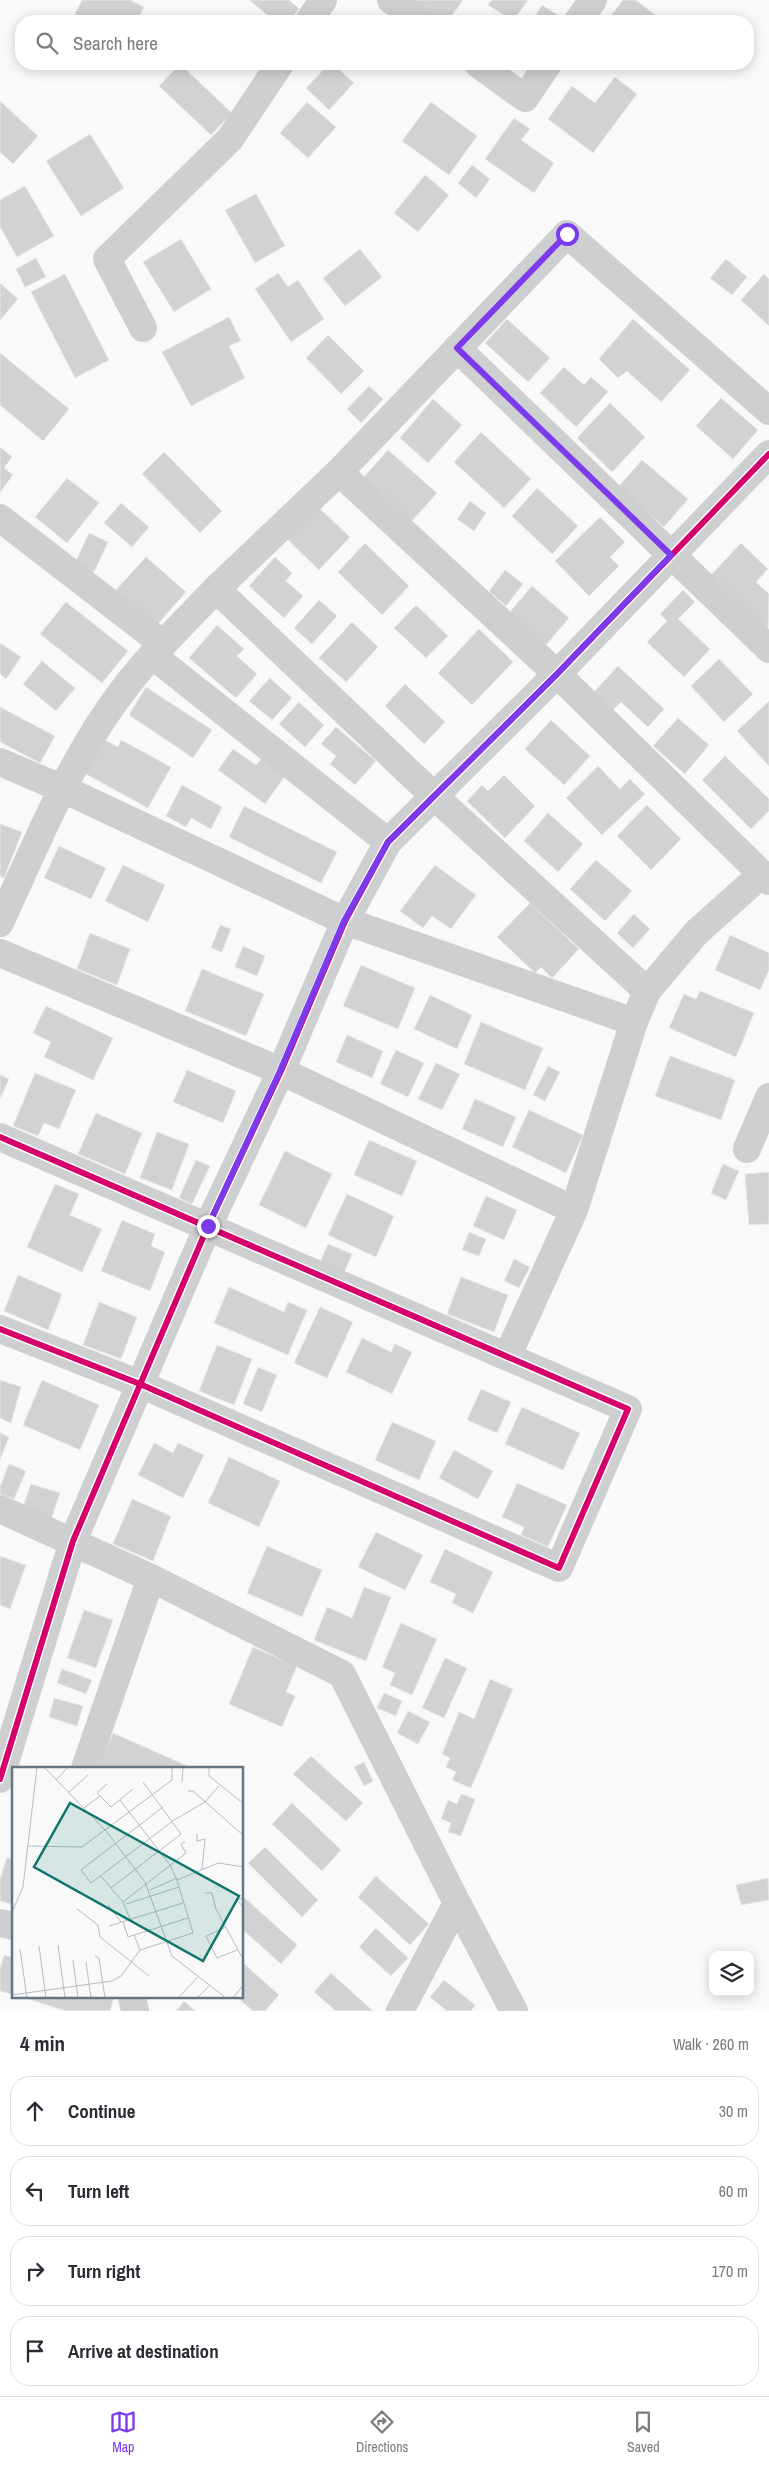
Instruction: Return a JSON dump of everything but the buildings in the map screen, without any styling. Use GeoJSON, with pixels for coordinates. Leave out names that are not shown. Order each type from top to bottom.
{"type":"FeatureCollection","features":[{"type":"Feature","properties":{"kind":"street"},"geometry":{"type":"LineString","coordinates":[[313,15],[323,0]]}},
{"type":"Feature","properties":{"kind":"street"},"geometry":{"type":"LineString","coordinates":[[392,0],[412,15]]}},
{"type":"Feature","properties":{"kind":"street"},"geometry":{"type":"LineString","coordinates":[[582,15],[593,0]]}},
{"type":"Feature","properties":{"kind":"street"},"geometry":{"type":"LineString","coordinates":[[143,328],[107,259],[230,139],[276,70]]}},
{"type":"Feature","properties":{"kind":"street"},"geometry":{"type":"LineString","coordinates":[[486,70],[525,98],[544,70]]}},
{"type":"Feature","properties":{"kind":"street"},"geometry":{"type":"LineString","coordinates":[[0,924],[61,788],[112,703],[157,649],[216,589],[340,472],[567,234],[769,411]]}},
{"type":"Feature","properties":{"kind":"street"},"geometry":{"type":"LineString","coordinates":[[457,348],[769,649]]}},
{"type":"Feature","properties":{"kind":"street"},"geometry":{"type":"LineString","coordinates":[[0,1779],[73,1541],[208,1226],[280,1071],[344,921],[388,842],[433,795],[557,674],[769,454]]}},
{"type":"Feature","properties":{"kind":"street"},"geometry":{"type":"LineString","coordinates":[[340,472],[557,674],[765,878],[697,932],[647,991],[634,1022],[574,1210],[508,1355]]}},
{"type":"Feature","properties":{"kind":"street"},"geometry":{"type":"LineString","coordinates":[[0,518],[388,842]]}},
{"type":"Feature","properties":{"kind":"street"},"geometry":{"type":"LineString","coordinates":[[216,589],[433,795],[647,991]]}},
{"type":"Feature","properties":{"kind":"street"},"geometry":{"type":"LineString","coordinates":[[0,762],[61,788],[344,921],[634,1022]]}},
{"type":"Feature","properties":{"kind":"street"},"geometry":{"type":"LineString","coordinates":[[0,953],[280,1071],[574,1210]]}},
{"type":"Feature","properties":{"kind":"street"},"geometry":{"type":"LineString","coordinates":[[747,1149],[769,1096]]}},
{"type":"Feature","properties":{"kind":"street"},"geometry":{"type":"LineString","coordinates":[[0,1137],[508,1355],[628,1409],[559,1568],[140,1384],[0,1329]]}},
{"type":"Feature","properties":{"kind":"street"},"geometry":{"type":"LineString","coordinates":[[0,1508],[151,1578],[342,1674],[457,1903],[514,2011]]}},
{"type":"Feature","properties":{"kind":"street"},"geometry":{"type":"LineString","coordinates":[[85,1767],[151,1578]]}},
{"type":"Feature","properties":{"kind":"street"},"geometry":{"type":"LineString","coordinates":[[400,2011],[457,1903]]}},
{"type":"Feature","properties":{"kind":"street"},"geometry":{"type":"LineString","coordinates":[[132,1998],[135,2011]]}},
{"type":"Feature","properties":{"kind":"cycle path"},"geometry":{"type":"LineString","coordinates":[[0,1779],[73,1541],[208,1226],[281,1071],[345,921],[388,842],[557,674],[769,454]]}},
{"type":"Feature","properties":{"kind":"cycle path"},"geometry":{"type":"LineString","coordinates":[[0,1137],[628,1409],[559,1568],[140,1384],[0,1329]]}},
{"type":"Feature","properties":{"kind":"route"},"geometry":{"type":"LineString","coordinates":[[208,1226],[280,1071],[344,921],[388,842],[433,795],[557,674],[671,555],[457,348],[567,234]]}}]}
